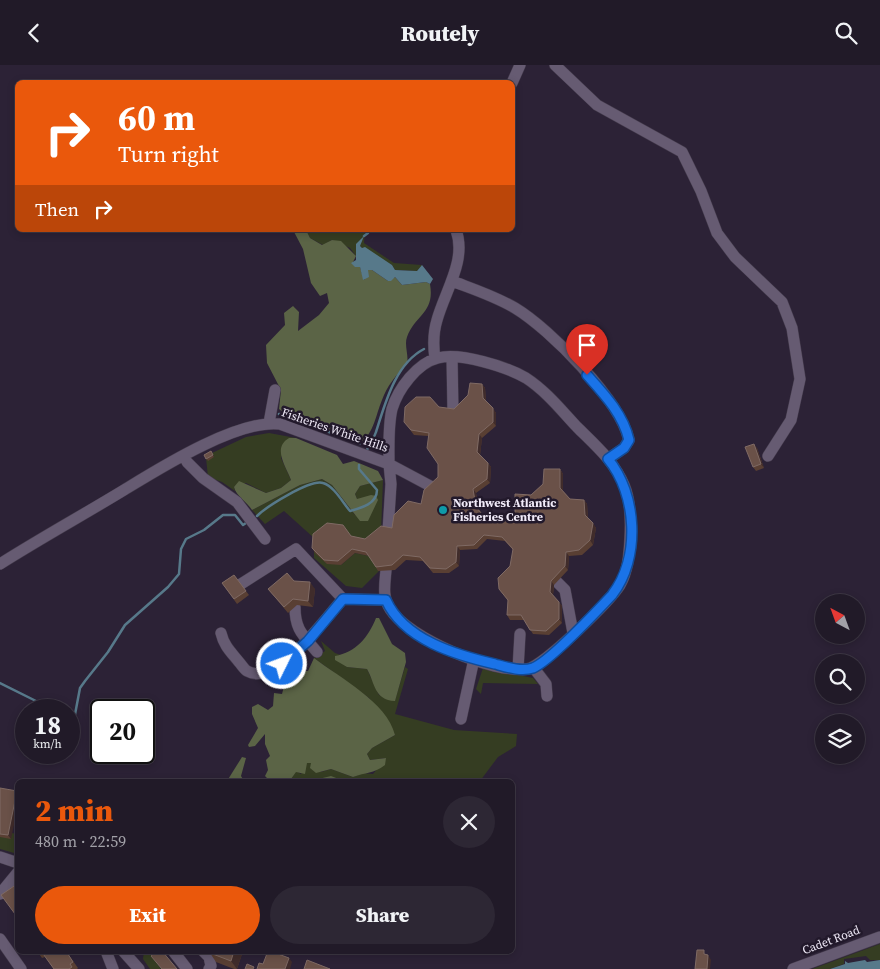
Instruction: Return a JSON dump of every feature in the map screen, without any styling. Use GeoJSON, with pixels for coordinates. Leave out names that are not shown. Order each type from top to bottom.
{"type":"FeatureCollection","features":[{"type":"Feature","properties":{"kind":"street"},"geometry":{"type":"LineString","coordinates":[[513,80],[520,65]]}},
{"type":"Feature","properties":{"kind":"street"},"geometry":{"type":"LineString","coordinates":[[555,65],[598,105],[682,152],[701,191],[717,233],[735,257],[782,302],[792,328],[800,379],[791,421],[768,456]]}},
{"type":"Feature","properties":{"kind":"street"},"geometry":{"type":"LineString","coordinates":[[435,359],[435,327],[452,281],[459,254],[460,239],[457,232]]}},
{"type":"Feature","properties":{"kind":"street"},"geometry":{"type":"LineString","coordinates":[[452,281],[490,295],[535,320],[587,375],[608,399],[626,427],[629,440],[624,448],[608,459]]}},
{"type":"Feature","properties":{"kind":"street"},"geometry":{"type":"LineString","coordinates":[[452,357],[453,412]]}},
{"type":"Feature","properties":{"kind":"street","name":"Fisheries White Hills"},"geometry":{"type":"LineString","coordinates":[[388,531],[391,484],[389,464],[391,419],[397,397],[412,375],[435,359],[452,357],[496,366],[525,378],[541,389],[608,459],[619,474],[628,497],[630,541],[628,565],[616,590],[573,633],[533,667]]}},
{"type":"Feature","properties":{"kind":"street"},"geometry":{"type":"LineString","coordinates":[[269,423],[275,390]]}},
{"type":"Feature","properties":{"kind":"street","name":"Fisheries White Hills"},"geometry":{"type":"LineString","coordinates":[[0,564],[129,487],[190,457],[216,441],[244,429],[269,423],[280,424],[389,464]]}},
{"type":"Feature","properties":{"kind":"street","name":"Fisheries White Hills"},"geometry":{"type":"LineString","coordinates":[[129,487],[140,476],[176,456],[203,443],[216,441]]}},
{"type":"Feature","properties":{"kind":"street"},"geometry":{"type":"LineString","coordinates":[[190,457],[203,479],[237,502],[265,539]]}},
{"type":"Feature","properties":{"kind":"street"},"geometry":{"type":"LineString","coordinates":[[389,464],[434,488]]}},
{"type":"Feature","properties":{"kind":"street"},"geometry":{"type":"LineString","coordinates":[[241,584],[296,549],[343,599],[386,600]]}},
{"type":"Feature","properties":{"kind":"street"},"geometry":{"type":"LineString","coordinates":[[386,570],[386,600],[395,616],[416,634],[444,648],[474,659],[518,669],[533,667],[546,684],[548,696]]}},
{"type":"Feature","properties":{"kind":"street"},"geometry":{"type":"LineString","coordinates":[[557,582],[565,590],[573,633]]}},
{"type":"Feature","properties":{"kind":"street"},"geometry":{"type":"LineString","coordinates":[[221,633],[223,643],[247,671],[260,673],[272,671],[308,641],[343,599]]}},
{"type":"Feature","properties":{"kind":"street"},"geometry":{"type":"LineString","coordinates":[[295,607],[295,622],[316,652]]}},
{"type":"Feature","properties":{"kind":"street"},"geometry":{"type":"LineString","coordinates":[[518,669],[520,634]]}},
{"type":"Feature","properties":{"kind":"street"},"geometry":{"type":"LineString","coordinates":[[461,719],[474,659]]}},
{"type":"Feature","properties":{"kind":"street"},"geometry":{"type":"LineString","coordinates":[[0,857],[15,862]]}},
{"type":"Feature","properties":{"kind":"street"},"geometry":{"type":"LineString","coordinates":[[0,894],[15,876]]}},
{"type":"Feature","properties":{"kind":"street","name":"Cadet Road"},"geometry":{"type":"LineString","coordinates":[[793,969],[880,937]]}},
{"type":"Feature","properties":{"kind":"street"},"geometry":{"type":"LineString","coordinates":[[0,939],[21,969]]}},
{"type":"Feature","properties":{"kind":"street"},"geometry":{"type":"LineString","coordinates":[[107,954],[113,969]]}},
{"type":"Feature","properties":{"kind":"street"},"geometry":{"type":"LineString","coordinates":[[127,954],[139,969]]}},
{"type":"Feature","properties":{"kind":"street"},"geometry":{"type":"LineString","coordinates":[[175,954],[187,969]]}},
{"type":"Feature","properties":{"kind":"street"},"geometry":{"type":"LineString","coordinates":[[206,954],[213,968]]}},
{"type":"Feature","properties":{"kind":"green space"},"geometry":{"type":"Polygon","coordinates":[[[294,232],[307,232],[310,238],[322,245],[332,240],[341,241],[356,256],[353,262],[360,267],[364,280],[368,270],[372,270],[388,281],[395,277],[402,285],[426,282],[430,284],[430,301],[407,337],[407,364],[386,390],[372,428],[361,443],[324,427],[288,416],[279,409],[281,390],[267,363],[266,345],[285,325],[284,313],[293,306],[299,312],[298,331],[319,315],[329,303],[327,293],[320,296],[311,283],[303,249],[294,232]]]}},
{"type":"Feature","properties":{"kind":"green space"},"geometry":{"type":"Polygon","coordinates":[[[307,232],[365,232],[364,243],[394,263],[422,265],[417,271],[395,270],[392,265],[360,246],[356,256],[350,248],[332,240],[323,245],[310,238],[307,232]]]}},
{"type":"Feature","properties":{"kind":"green space"},"geometry":{"type":"Polygon","coordinates":[[[269,433],[296,438],[289,438],[281,458],[291,480],[281,488],[266,493],[246,483],[234,487],[235,491],[222,482],[208,477],[206,458],[214,457],[212,453],[246,437],[269,433]]]}},
{"type":"Feature","properties":{"kind":"green space"},"geometry":{"type":"Polygon","coordinates":[[[289,438],[296,438],[337,455],[343,464],[354,461],[378,471],[383,480],[360,486],[355,494],[357,499],[371,495],[376,496],[378,500],[368,521],[360,521],[332,485],[322,479],[300,485],[252,510],[234,487],[239,481],[266,493],[281,488],[291,480],[281,452],[281,447],[289,438]]]}},
{"type":"Feature","properties":{"kind":"green space"},"geometry":{"type":"Polygon","coordinates":[[[322,479],[332,485],[355,515],[364,499],[357,499],[355,494],[360,486],[383,480],[381,533],[368,544],[314,538],[284,511],[265,524],[252,510],[300,485],[322,479]]]}},
{"type":"Feature","properties":{"kind":"green space"},"geometry":{"type":"Polygon","coordinates":[[[314,541],[341,565],[355,553],[369,556],[379,571],[362,588],[346,586],[314,558],[314,541]]]}},
{"type":"Feature","properties":{"kind":"green space"},"geometry":{"type":"Polygon","coordinates":[[[376,618],[379,618],[392,644],[405,653],[406,662],[395,701],[383,698],[379,694],[367,669],[347,667],[335,660],[335,656],[349,651],[365,638],[376,618]]]}},
{"type":"Feature","properties":{"kind":"green space"},"geometry":{"type":"Polygon","coordinates":[[[321,641],[335,653],[341,655],[335,657],[347,667],[367,669],[379,695],[395,700],[405,667],[408,669],[395,714],[454,730],[517,734],[516,746],[498,757],[482,779],[291,779],[296,771],[301,774],[306,763],[311,763],[321,772],[331,769],[353,777],[362,773],[373,774],[386,758],[370,760],[367,754],[372,748],[395,735],[369,698],[314,658],[325,651],[321,641]]]}},
{"type":"Feature","properties":{"kind":"green space"},"geometry":{"type":"Polygon","coordinates":[[[314,658],[373,701],[383,712],[395,735],[372,748],[367,754],[370,760],[386,758],[385,765],[353,777],[331,769],[316,773],[310,768],[311,763],[307,763],[305,774],[296,772],[291,779],[268,779],[265,776],[268,770],[266,760],[270,756],[265,744],[265,734],[255,746],[249,747],[248,745],[258,728],[252,714],[252,707],[258,704],[268,710],[273,706],[274,693],[282,694],[285,682],[290,683],[294,680],[296,671],[308,671],[314,658]]]}},
{"type":"Feature","properties":{"kind":"green space"},"geometry":{"type":"Polygon","coordinates":[[[483,668],[533,678],[538,684],[483,683],[481,694],[476,689],[483,668]]]}},
{"type":"Feature","properties":{"kind":"green space"},"geometry":{"type":"Polygon","coordinates":[[[242,757],[246,758],[241,776],[243,779],[228,779],[242,757]]]}},
{"type":"Feature","properties":{"kind":"green space"},"geometry":{"type":"Polygon","coordinates":[[[331,776],[339,779],[318,779],[331,776]]]}},
{"type":"Feature","properties":{"kind":"green space"},"geometry":{"type":"Polygon","coordinates":[[[15,834],[15,853],[0,849],[0,837],[15,834]]]}},
{"type":"Feature","properties":{"kind":"green space"},"geometry":{"type":"Polygon","coordinates":[[[880,944],[880,960],[870,960],[866,956],[844,959],[844,964],[830,969],[812,969],[880,944]]]}},
{"type":"Feature","properties":{"kind":"green space"},"geometry":{"type":"Polygon","coordinates":[[[144,954],[151,954],[161,969],[150,969],[143,959],[144,954]]]}},
{"type":"Feature","properties":{"kind":"water"},"geometry":{"type":"Polygon","coordinates":[[[364,236],[360,246],[362,248],[365,247],[392,265],[395,270],[417,271],[422,265],[433,279],[430,284],[426,282],[402,285],[395,277],[388,281],[372,270],[368,270],[369,277],[363,280],[360,267],[355,267],[351,263],[356,260],[356,244],[364,236]]]}},
{"type":"Feature","properties":{"kind":"water"},"geometry":{"type":"Polygon","coordinates":[[[865,960],[867,962],[880,960],[880,969],[830,969],[845,964],[845,961],[848,963],[865,960]]]}},
{"type":"Feature","properties":{"kind":"building","name":"Northwest Atlantic Fisheries Centre"},"geometry":{"type":"Polygon","coordinates":[[[470,383],[482,384],[483,398],[493,408],[493,422],[479,434],[477,452],[488,463],[487,479],[473,489],[476,507],[487,520],[504,522],[515,512],[515,494],[531,495],[543,484],[544,469],[560,469],[560,488],[570,499],[584,500],[585,515],[593,523],[590,540],[579,550],[566,552],[565,566],[551,581],[550,592],[559,602],[559,619],[546,631],[530,630],[521,615],[507,615],[508,600],[499,589],[498,578],[510,566],[513,549],[502,537],[484,535],[474,545],[457,546],[456,562],[446,569],[430,568],[420,557],[403,555],[392,565],[376,567],[366,552],[352,549],[338,561],[324,560],[312,548],[313,534],[327,523],[343,525],[351,536],[365,539],[381,526],[392,528],[394,515],[408,501],[421,504],[424,490],[438,477],[438,464],[427,448],[429,433],[411,430],[404,422],[405,407],[416,397],[430,397],[439,407],[454,409],[468,395],[470,383]]]}},
{"type":"Feature","properties":{"kind":"building"},"geometry":{"type":"Polygon","coordinates":[[[754,444],[761,464],[753,467],[745,447],[754,444]]]}},
{"type":"Feature","properties":{"kind":"building"},"geometry":{"type":"Polygon","coordinates":[[[211,451],[213,455],[206,459],[204,455],[211,451]]]}},
{"type":"Feature","properties":{"kind":"building"},"geometry":{"type":"Polygon","coordinates":[[[287,573],[294,581],[310,582],[308,601],[293,599],[284,607],[268,589],[287,573]]]}},
{"type":"Feature","properties":{"kind":"building"},"geometry":{"type":"Polygon","coordinates":[[[234,575],[246,591],[234,599],[222,583],[234,575]]]}},
{"type":"Feature","properties":{"kind":"building"},"geometry":{"type":"Polygon","coordinates":[[[0,788],[15,791],[15,801],[8,835],[0,834],[0,788]]]}},
{"type":"Feature","properties":{"kind":"building"},"geometry":{"type":"Polygon","coordinates":[[[15,885],[15,914],[1,895],[15,885]]]}},
{"type":"Feature","properties":{"kind":"building"},"geometry":{"type":"Polygon","coordinates":[[[697,950],[704,950],[704,954],[708,955],[707,969],[695,969],[697,950]]]}},
{"type":"Feature","properties":{"kind":"building"},"geometry":{"type":"Polygon","coordinates":[[[43,954],[68,954],[73,962],[70,964],[72,967],[69,969],[54,969],[43,954]]]}},
{"type":"Feature","properties":{"kind":"building"},"geometry":{"type":"Polygon","coordinates":[[[153,954],[164,954],[177,969],[162,969],[151,956],[153,954]]]}},
{"type":"Feature","properties":{"kind":"building"},"geometry":{"type":"Polygon","coordinates":[[[213,954],[233,954],[231,961],[213,954]]]}},
{"type":"Feature","properties":{"kind":"building"},"geometry":{"type":"Polygon","coordinates":[[[267,954],[278,954],[289,958],[285,969],[257,969],[259,963],[263,964],[267,954]]]}},
{"type":"Feature","properties":{"kind":"building"},"geometry":{"type":"Polygon","coordinates":[[[307,960],[330,969],[304,969],[307,960]]]}},
{"type":"Feature","properties":{"kind":"building"},"geometry":{"type":"Polygon","coordinates":[[[247,964],[254,967],[253,969],[245,969],[247,964]]]}},
{"type":"Feature","properties":{"kind":"waterway"},"geometry":{"type":"LineString","coordinates":[[364,236],[368,232]]}},
{"type":"Feature","properties":{"kind":"waterway"},"geometry":{"type":"LineString","coordinates":[[367,450],[398,374],[414,356],[424,349]]}},
{"type":"Feature","properties":{"kind":"waterway"},"geometry":{"type":"LineString","coordinates":[[279,414],[368,446]]}},
{"type":"Feature","properties":{"kind":"waterway"},"geometry":{"type":"LineString","coordinates":[[257,516],[269,506],[288,495],[308,485],[317,483],[323,483],[331,488],[350,511],[368,505],[374,499],[377,490],[359,469],[359,465]]}},
{"type":"Feature","properties":{"kind":"waterway"},"geometry":{"type":"LineString","coordinates":[[78,699],[80,688],[108,652],[125,625],[168,587],[179,574],[181,549],[186,539],[204,530],[223,515],[235,515],[243,525],[246,523]]}},
{"type":"Feature","properties":{"kind":"waterway"},"geometry":{"type":"LineString","coordinates":[[0,683],[32,699]]}},
{"type":"Feature","properties":{"kind":"place","name":"Northwest Atlantic Fisheries Centre"},"geometry":{"type":"Point","coordinates":[443,510]}},
{"type":"Feature","properties":{"kind":"route"},"geometry":{"type":"LineString","coordinates":[[282,664],[308,641],[343,599],[357,601],[386,600],[395,616],[416,634],[444,648],[501,666],[526,669],[533,667],[558,648],[612,595],[624,576],[628,565],[630,541],[628,497],[619,474],[608,459],[624,448],[629,440],[626,427],[614,408],[587,375]]}}]}
